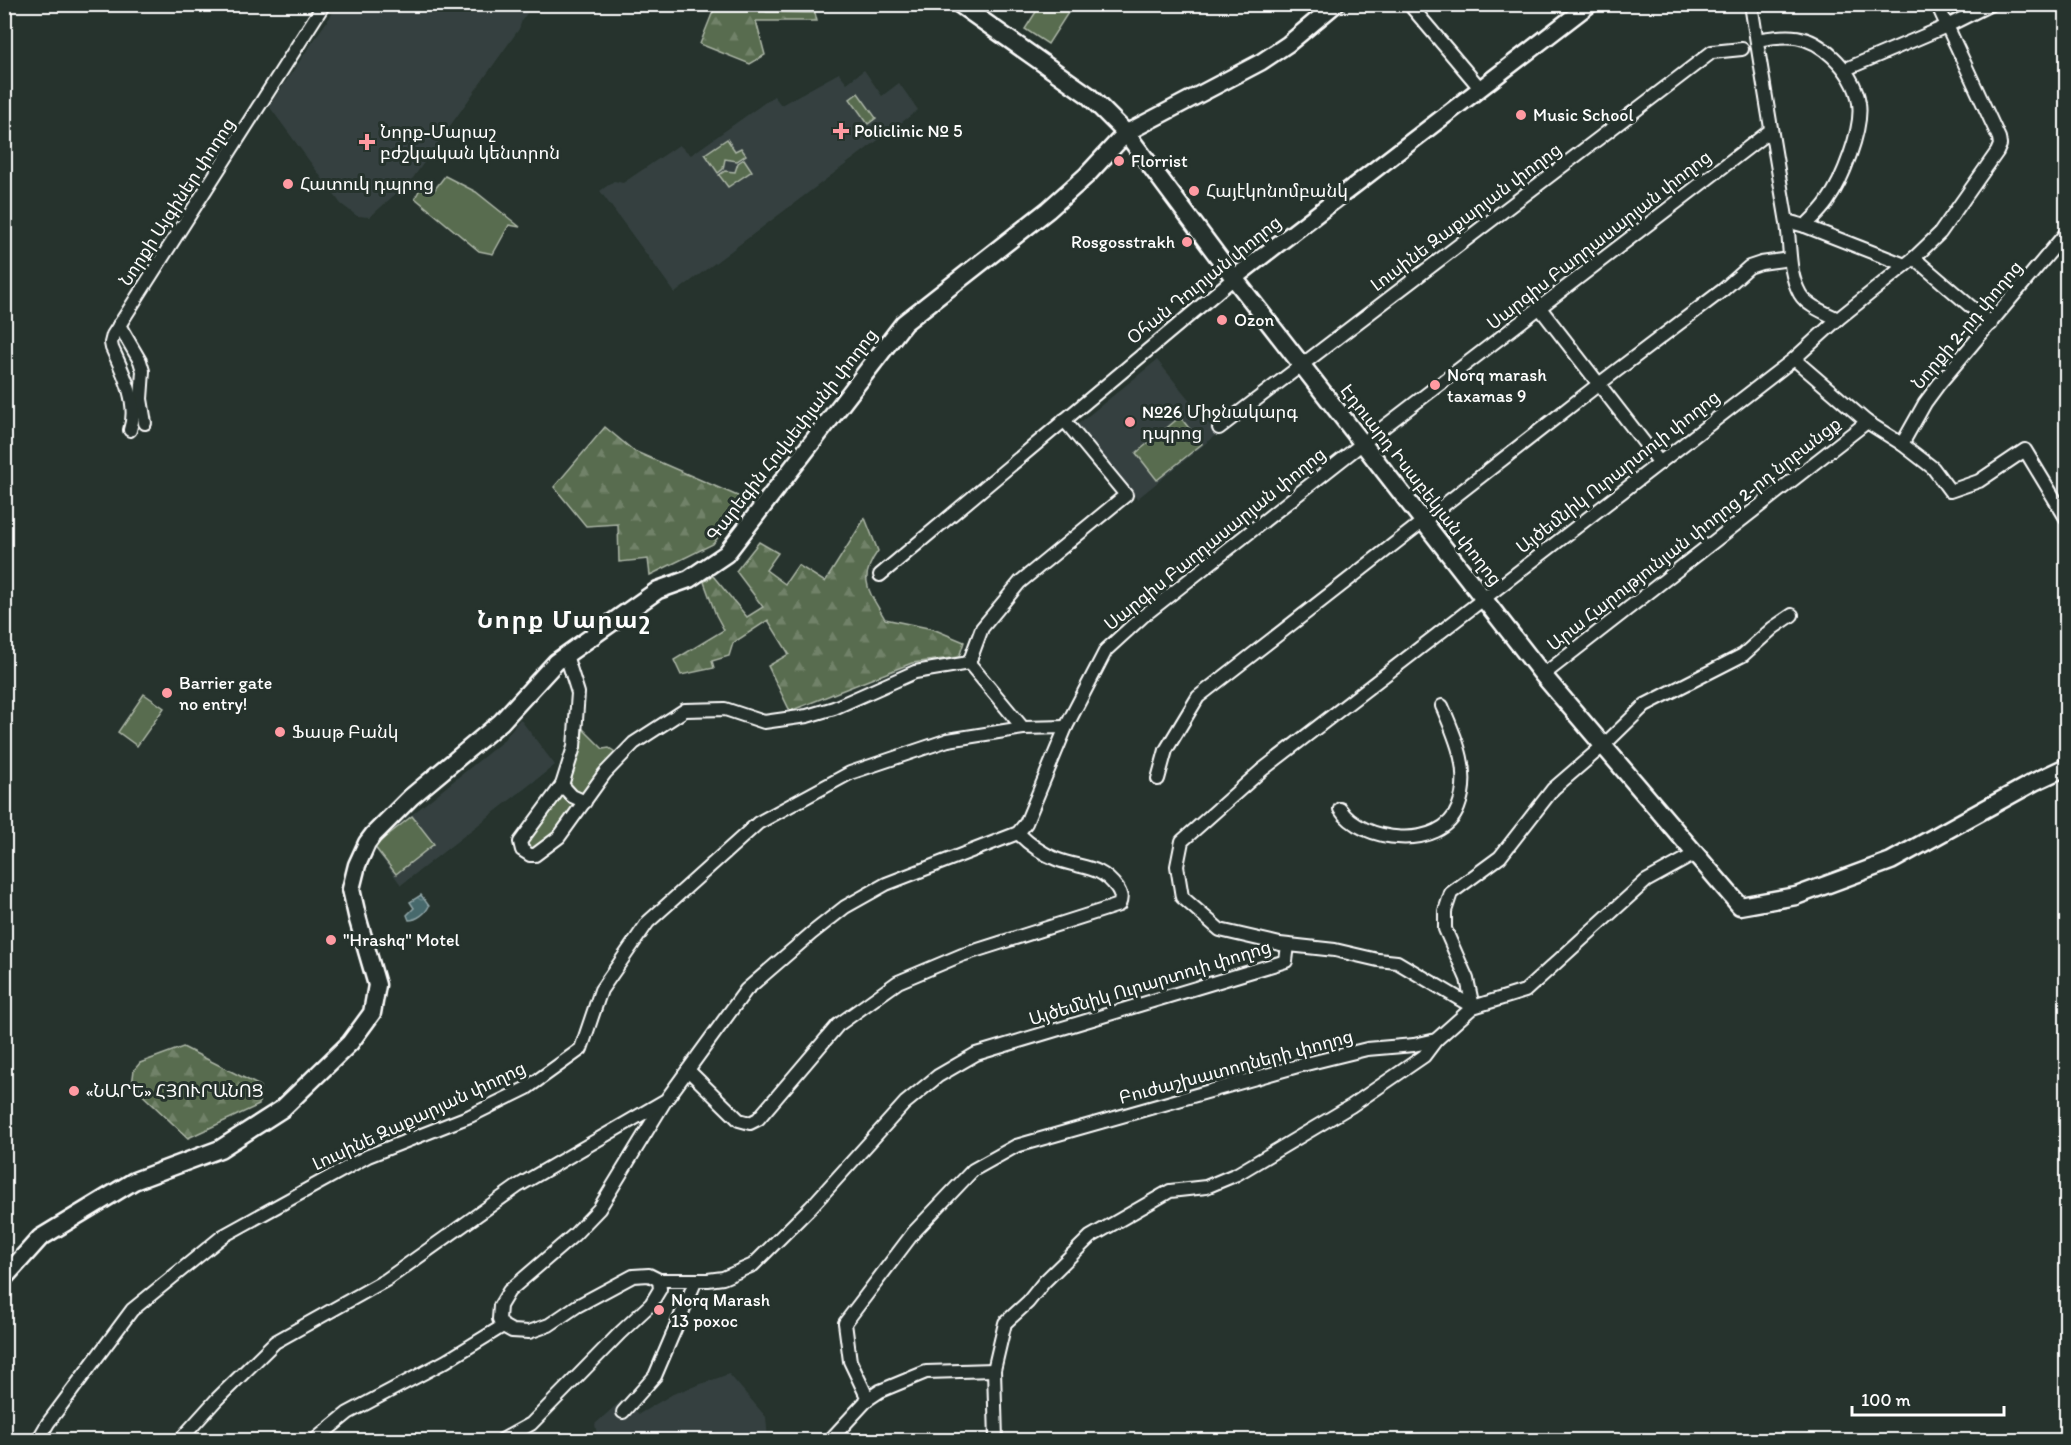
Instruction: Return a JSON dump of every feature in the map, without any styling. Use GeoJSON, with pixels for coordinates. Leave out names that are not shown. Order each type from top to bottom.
{"type":"FeatureCollection","features":[{"type":"Feature","properties":{"kind":"main road","name":"Էդուարդ Իսաբեկյան փողոց"},"geometry":{"type":"LineString","coordinates":[[959,4],[1088,95],[1126,133],[1234,278],[1543,675],[1740,906],[1796,896],[1891,861],[2034,782],[2067,768]]}},
{"type":"Feature","properties":{"kind":"main road","name":"Գարեգին Հովսեփյանի փողոց"},"geometry":{"type":"LineString","coordinates":[[4,1278],[40,1238],[134,1181],[220,1149],[282,1109],[350,1044],[372,1013],[376,985],[351,889],[357,865],[367,843],[411,797],[501,722],[556,662],[658,590],[689,579],[726,554],[904,323],[1048,210],[1088,175],[1126,133]]}},
{"type":"Feature","properties":{"kind":"street","name":"Նորքի Այգիներ փողոց"},"geometry":{"type":"LineString","coordinates":[[130,430],[134,420],[127,381],[111,343],[119,325],[324,4]]}},
{"type":"Feature","properties":{"kind":"street","name":"Գարեգին Հովսեփյանի փողոց"},"geometry":{"type":"LineString","coordinates":[[1126,133],[1261,62],[1288,45],[1336,4]]}},
{"type":"Feature","properties":{"kind":"street"},"geometry":{"type":"LineString","coordinates":[[1409,4],[1480,88]]}},
{"type":"Feature","properties":{"kind":"street","name":"Օհան Դուրյան փողոց"},"geometry":{"type":"LineString","coordinates":[[880,574],[1234,278],[1590,4]]}},
{"type":"Feature","properties":{"kind":"street"},"geometry":{"type":"LineString","coordinates":[[1751,4],[1787,221],[1790,259],[1801,295],[1808,302],[1838,320]]}},
{"type":"Feature","properties":{"kind":"street"},"geometry":{"type":"LineString","coordinates":[[1937,4],[1947,26]]}},
{"type":"Feature","properties":{"kind":"street"},"geometry":{"type":"LineString","coordinates":[[1846,69],[1947,26],[1991,4]]}},
{"type":"Feature","properties":{"kind":"street","name":"Այծեմնիկ Ուրարտուի փողոց"},"geometry":{"type":"LineString","coordinates":[[503,1326],[517,1332],[536,1330],[549,1325],[577,1306],[633,1276],[649,1275],[659,1280],[723,1278],[753,1265],[811,1207],[905,1103],[938,1076],[976,1054],[1286,961],[1288,945],[1220,930],[1182,897],[1176,866],[1182,841],[1292,746],[1794,359],[1910,261],[1947,224],[2000,145],[1999,138],[1947,26]]}},
{"type":"Feature","properties":{"kind":"street"},"geometry":{"type":"LineString","coordinates":[[1757,40],[1781,35],[1806,39],[1825,49],[1846,69],[1859,101],[1858,124],[1844,170],[1825,205],[1805,226]]}},
{"type":"Feature","properties":{"kind":"street","name":"Լուսինե Զաքարյան փողոց"},"geometry":{"type":"LineString","coordinates":[[1219,428],[1712,52],[1742,49]]}},
{"type":"Feature","properties":{"kind":"street","name":"Սարգիս Բաղդասարյան փողոց"},"geometry":{"type":"LineString","coordinates":[[1018,833],[1026,823],[1066,727],[1106,650],[1142,617],[1363,443],[1771,130]]}},
{"type":"Feature","properties":{"kind":"street"},"geometry":{"type":"LineString","coordinates":[[1787,221],[1910,261],[1991,324]]}},
{"type":"Feature","properties":{"kind":"street","name":"Նորքի 2-րդ փողոց"},"geometry":{"type":"LineString","coordinates":[[1902,444],[1925,403],[1939,384],[2067,233]]}},
{"type":"Feature","properties":{"kind":"street"},"geometry":{"type":"LineString","coordinates":[[1158,779],[1166,750],[1198,697],[1723,290],[1749,267],[1790,259]]}},
{"type":"Feature","properties":{"kind":"street"},"geometry":{"type":"LineString","coordinates":[[1540,308],[1660,463]]}},
{"type":"Feature","properties":{"kind":"street"},"geometry":{"type":"LineString","coordinates":[[119,325],[140,360],[143,371],[141,399],[145,423]]}},
{"type":"Feature","properties":{"kind":"street"},"geometry":{"type":"LineString","coordinates":[[1794,359],[1867,422],[1902,444],[1933,468],[1950,491],[1979,481],[2025,450],[2067,518]]}},
{"type":"Feature","properties":{"kind":"street"},"geometry":{"type":"LineString","coordinates":[[969,663],[982,628],[1020,582],[1126,495],[1064,420]]}},
{"type":"Feature","properties":{"kind":"street","name":"Արա Հարությունյան փողոց 2-րդ նրբանցք"},"geometry":{"type":"LineString","coordinates":[[1543,675],[1867,422]]}},
{"type":"Feature","properties":{"kind":"street"},"geometry":{"type":"LineString","coordinates":[[1473,1007],[1467,979],[1445,929],[1445,911],[1451,893],[1500,857],[1553,789],[1646,705],[1743,655],[1773,628],[1792,615]]}},
{"type":"Feature","properties":{"kind":"street"},"geometry":{"type":"LineString","coordinates":[[566,655],[578,693],[574,747],[562,785],[521,839],[519,846],[530,855],[535,855],[559,837],[605,773],[634,743],[685,710],[724,708],[764,722],[807,716],[834,708],[915,672],[969,663]]}},
{"type":"Feature","properties":{"kind":"street"},"geometry":{"type":"LineString","coordinates":[[969,663],[1023,729]]}},
{"type":"Feature","properties":{"kind":"street"},"geometry":{"type":"LineString","coordinates":[[1340,809],[1346,818],[1361,829],[1387,836],[1425,835],[1441,828],[1451,820],[1458,809],[1462,795],[1463,763],[1460,748],[1442,706]]}},
{"type":"Feature","properties":{"kind":"street","name":"Լուսինե Զաքարյան փողոց"},"geometry":{"type":"LineString","coordinates":[[38,1440],[48,1423],[132,1310],[224,1236],[368,1156],[470,1116],[526,1088],[581,1049],[601,990],[648,922],[758,823],[850,773],[948,740],[1023,729],[1066,727]]}},
{"type":"Feature","properties":{"kind":"street"},"geometry":{"type":"LineString","coordinates":[[562,785],[572,796],[585,802]]}},
{"type":"Feature","properties":{"kind":"street"},"geometry":{"type":"LineString","coordinates":[[315,1440],[348,1413],[446,1361],[503,1326],[498,1312],[505,1295],[574,1235],[599,1209],[666,1100],[746,990],[845,907],[886,884],[1018,833],[1031,845],[1054,858],[1079,867],[1096,869],[1106,874],[1119,891],[1121,901],[1116,907],[962,955],[898,982],[838,1025],[758,1119],[750,1123],[739,1120],[688,1070]]}},
{"type":"Feature","properties":{"kind":"street"},"geometry":{"type":"LineString","coordinates":[[996,1440],[994,1370],[1005,1323],[1090,1238],[1170,1191],[1206,1187],[1237,1174],[1351,1106],[1424,1056],[1436,1040],[1473,1007],[1525,991],[1646,881],[1695,854]]}},
{"type":"Feature","properties":{"kind":"street"},"geometry":{"type":"LineString","coordinates":[[1288,945],[1335,950],[1397,962],[1473,1007]]}},
{"type":"Feature","properties":{"kind":"street","name":"Բուժաշխատողների փողոց"},"geometry":{"type":"LineString","coordinates":[[868,1399],[850,1362],[845,1323],[915,1232],[973,1170],[1016,1146],[1298,1066],[1366,1049],[1414,1045],[1436,1040]]}},
{"type":"Feature","properties":{"kind":"street"},"geometry":{"type":"LineString","coordinates":[[180,1440],[217,1399],[275,1342],[386,1280],[518,1186],[666,1100]]}},
{"type":"Feature","properties":{"kind":"street"},"geometry":{"type":"LineString","coordinates":[[502,1440],[531,1424],[651,1304],[660,1289],[659,1280]]}},
{"type":"Feature","properties":{"kind":"street"},"geometry":{"type":"LineString","coordinates":[[623,1412],[655,1376],[696,1280]]}},
{"type":"Feature","properties":{"kind":"street"},"geometry":{"type":"LineString","coordinates":[[830,1440],[868,1399],[880,1391],[926,1372],[994,1370]]}},
{"type":"Feature","properties":{"kind":"shaded area","name":"Նորք-Մարաշ բժշկական կենտրոն"},"geometry":{"type":"Polygon","coordinates":[[[338,5],[533,5],[522,20],[519,29],[413,178],[370,217],[357,216],[341,204],[269,106],[338,5]]]}},
{"type":"Feature","properties":{"kind":"shaded area"},"geometry":{"type":"Polygon","coordinates":[[[864,70],[882,96],[899,83],[918,110],[675,293],[600,191],[614,181],[623,183],[679,145],[691,155],[774,96],[781,105],[839,73],[847,83],[864,70]]]}},
{"type":"Feature","properties":{"kind":"shaded area"},"geometry":{"type":"Polygon","coordinates":[[[1157,360],[1217,434],[1137,499],[1077,425],[1157,360]]]}},
{"type":"Feature","properties":{"kind":"shaded area"},"geometry":{"type":"Polygon","coordinates":[[[520,719],[555,765],[401,885],[373,846],[502,742],[520,719]]]}},
{"type":"Feature","properties":{"kind":"shaded area"},"geometry":{"type":"Polygon","coordinates":[[[729,1374],[766,1417],[768,1440],[598,1440],[595,1424],[623,1399],[639,1414],[673,1394],[729,1374]]]}},
{"type":"Feature","properties":{"kind":"green space"},"geometry":{"type":"Polygon","coordinates":[[[1041,4],[1073,5],[1048,44],[1025,29],[1041,4]]]}},
{"type":"Feature","properties":{"kind":"green space"},"geometry":{"type":"Polygon","coordinates":[[[709,5],[750,5],[767,12],[815,13],[817,21],[756,21],[765,55],[750,64],[700,44],[714,9],[709,5]]]}},
{"type":"Feature","properties":{"kind":"green space"},"geometry":{"type":"Polygon","coordinates":[[[858,93],[876,118],[868,124],[850,99],[858,93]]]}},
{"type":"Feature","properties":{"kind":"green space"},"geometry":{"type":"Polygon","coordinates":[[[727,139],[735,151],[741,148],[746,155],[737,161],[725,159],[723,169],[718,173],[705,154],[727,139]]]}},
{"type":"Feature","properties":{"kind":"green space"},"geometry":{"type":"Polygon","coordinates":[[[744,159],[752,171],[728,187],[719,175],[725,171],[735,172],[738,163],[744,159]]]}},
{"type":"Feature","properties":{"kind":"green space"},"geometry":{"type":"Polygon","coordinates":[[[445,176],[476,192],[520,227],[509,225],[493,254],[479,251],[415,198],[424,182],[435,189],[445,176]]]}},
{"type":"Feature","properties":{"kind":"green space"},"geometry":{"type":"Polygon","coordinates":[[[1180,417],[1202,444],[1157,480],[1136,453],[1180,417]]]}},
{"type":"Feature","properties":{"kind":"green space"},"geometry":{"type":"Polygon","coordinates":[[[605,427],[634,451],[747,500],[713,544],[650,575],[648,559],[619,562],[618,524],[586,526],[554,487],[605,427]]]}},
{"type":"Feature","properties":{"kind":"green space"},"geometry":{"type":"Polygon","coordinates":[[[865,518],[878,551],[868,570],[868,585],[885,619],[933,629],[964,642],[959,657],[912,663],[790,711],[768,666],[789,654],[768,620],[733,643],[729,656],[712,661],[714,668],[681,675],[674,660],[724,630],[704,582],[713,576],[747,617],[763,607],[736,571],[759,542],[778,553],[766,570],[785,584],[798,565],[825,582],[865,518]]]}},
{"type":"Feature","properties":{"kind":"green space"},"geometry":{"type":"Polygon","coordinates":[[[144,694],[164,708],[137,746],[118,732],[144,694]]]}},
{"type":"Feature","properties":{"kind":"green space"},"geometry":{"type":"Polygon","coordinates":[[[583,729],[603,749],[609,748],[615,752],[615,756],[584,797],[580,797],[568,785],[582,740],[583,729]]]}},
{"type":"Feature","properties":{"kind":"green space"},"geometry":{"type":"Polygon","coordinates":[[[562,796],[570,798],[576,805],[553,838],[533,851],[527,848],[524,840],[562,796]]]}},
{"type":"Feature","properties":{"kind":"green space"},"geometry":{"type":"Polygon","coordinates":[[[412,816],[434,844],[396,874],[374,846],[412,816]]]}},
{"type":"Feature","properties":{"kind":"green space"},"geometry":{"type":"Polygon","coordinates":[[[183,1047],[260,1086],[259,1105],[188,1138],[132,1085],[134,1070],[140,1063],[183,1047]]]}},
{"type":"Feature","properties":{"kind":"water"},"geometry":{"type":"Polygon","coordinates":[[[421,895],[429,906],[421,916],[409,920],[407,915],[414,908],[410,902],[421,895]]]}},
{"type":"Feature","properties":{"kind":"place","name":"Music School"},"geometry":{"type":"Point","coordinates":[1521,115]}},
{"type":"Feature","properties":{"kind":"place","name":"Policlinic № 5"},"geometry":{"type":"Point","coordinates":[841,131]}},
{"type":"Feature","properties":{"kind":"place","name":"Նորք-Մարաշ բժշկական կենտրոն"},"geometry":{"type":"Point","coordinates":[367,142]}},
{"type":"Feature","properties":{"kind":"place","name":"Florrist"},"geometry":{"type":"Point","coordinates":[1119,161]}},
{"type":"Feature","properties":{"kind":"place","name":"Հատուկ դպրոց"},"geometry":{"type":"Point","coordinates":[288,184]}},
{"type":"Feature","properties":{"kind":"place","name":"Հայէկոնոմբանկ"},"geometry":{"type":"Point","coordinates":[1194,191]}},
{"type":"Feature","properties":{"kind":"place","name":"Rosgosstrakh"},"geometry":{"type":"Point","coordinates":[1187,242]}},
{"type":"Feature","properties":{"kind":"place","name":"Ozon"},"geometry":{"type":"Point","coordinates":[1222,320]}},
{"type":"Feature","properties":{"kind":"place","name":"Norq marash taxamas 9"},"geometry":{"type":"Point","coordinates":[1435,385]}},
{"type":"Feature","properties":{"kind":"place","name":"№26 Միջնակարգ դպրոց"},"geometry":{"type":"Point","coordinates":[1130,422]}},
{"type":"Feature","properties":{"kind":"place","name":"Barrier gate no entry!"},"geometry":{"type":"Point","coordinates":[167,693]}},
{"type":"Feature","properties":{"kind":"place","name":"Ֆասթ Բանկ"},"geometry":{"type":"Point","coordinates":[280,732]}},
{"type":"Feature","properties":{"kind":"place","name":"\"Hrashq\" Motel"},"geometry":{"type":"Point","coordinates":[331,940]}},
{"type":"Feature","properties":{"kind":"place","name":"«ՆԱՐԵ» ՀՅՈՒՐԱՆՈՑ"},"geometry":{"type":"Point","coordinates":[74,1091]}},
{"type":"Feature","properties":{"kind":"place","name":"Norq Marash 13 poxoc"},"geometry":{"type":"Point","coordinates":[659,1310]}},
{"type":"Feature","properties":{"kind":"district","name":"Նորք Մարաշ"},"geometry":{"type":"Point","coordinates":[564,620]}}]}
